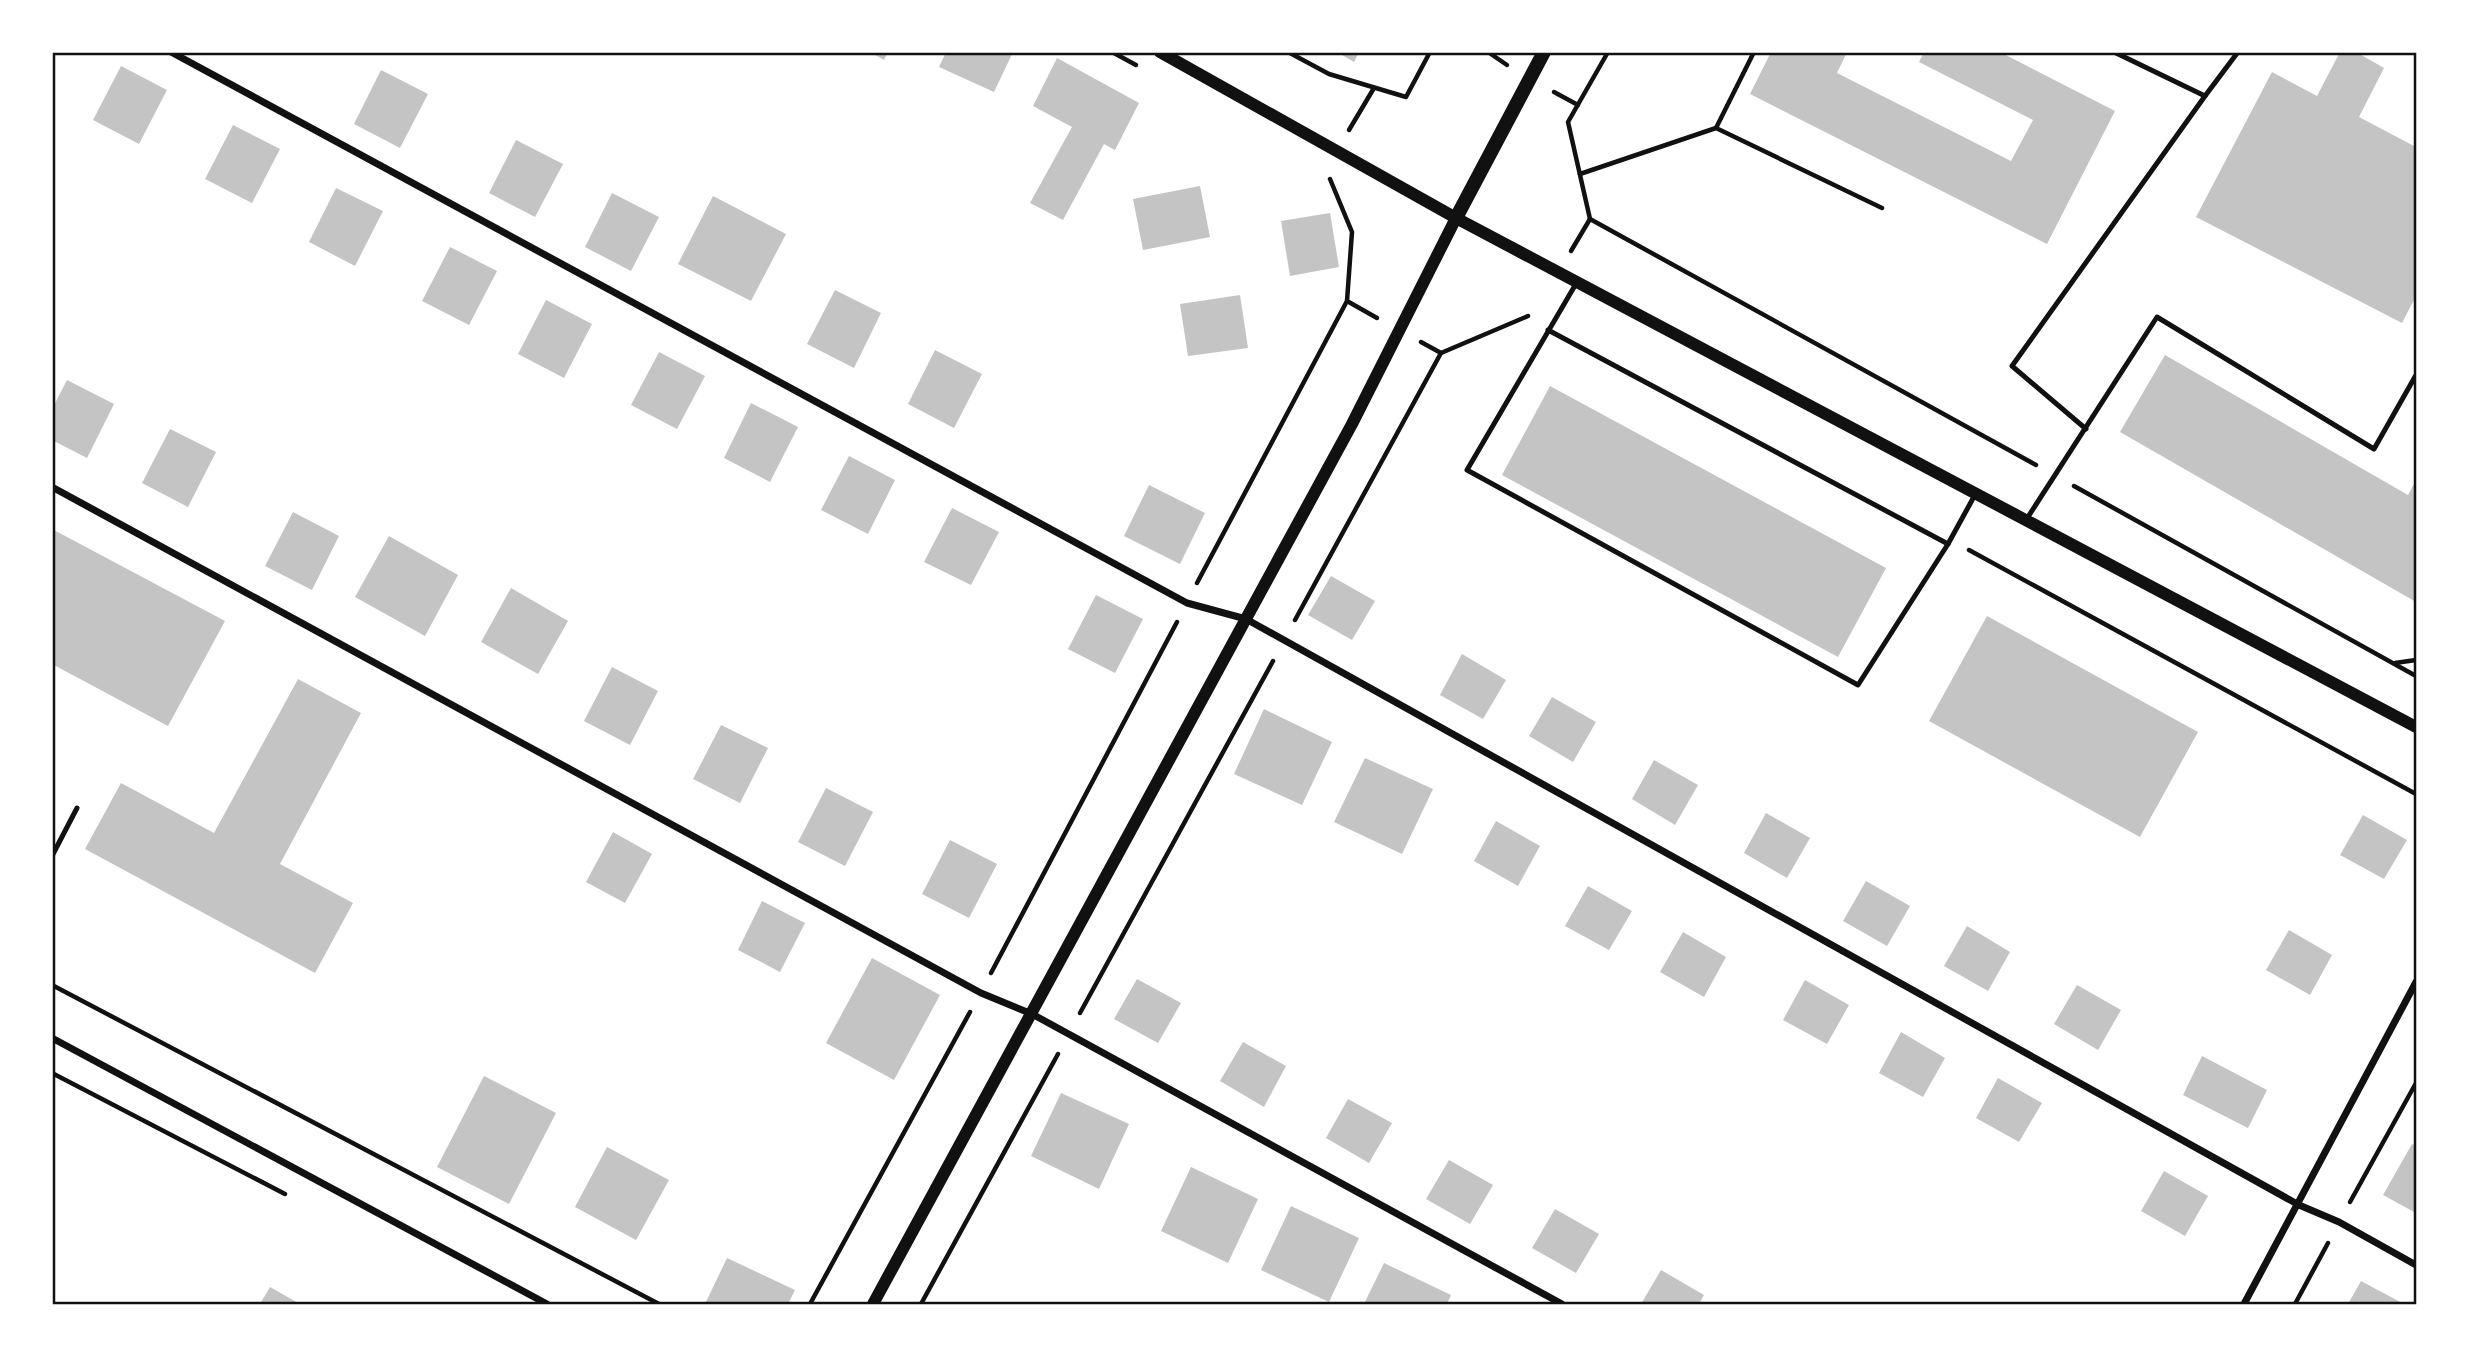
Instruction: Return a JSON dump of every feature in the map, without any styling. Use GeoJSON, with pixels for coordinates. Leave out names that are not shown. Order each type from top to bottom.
{"type":"FeatureCollection","features":[{"type":"Feature","properties":{"kind":"main road"},"geometry":{"type":"LineString","coordinates":[[1456,218],[1544,52]]}},
{"type":"Feature","properties":{"kind":"street"},"geometry":{"type":"LineString","coordinates":[[171,52],[1187,603],[1246,619],[2299,1205],[2339,1222],[2417,1265]]}},
{"type":"Feature","properties":{"kind":"street"},"geometry":{"type":"LineString","coordinates":[[1160,52],[1456,218],[2417,727]]}},
{"type":"Feature","properties":{"kind":"street"},"geometry":{"type":"LineString","coordinates":[[873,1304],[1352,424],[1456,218]]}},
{"type":"Feature","properties":{"kind":"street"},"geometry":{"type":"LineString","coordinates":[[52,487],[981,993],[1032,1014],[1562,1304]]}},
{"type":"Feature","properties":{"kind":"street"},"geometry":{"type":"LineString","coordinates":[[2244,1304],[2417,982]]}},
{"type":"Feature","properties":{"kind":"street"},"geometry":{"type":"LineString","coordinates":[[52,1038],[547,1304]]}},
{"type":"Feature","properties":{"kind":"lane"},"geometry":{"type":"LineString","coordinates":[[2114,52],[2205,96]]}},
{"type":"Feature","properties":{"kind":"lane"},"geometry":{"type":"LineString","coordinates":[[2086,429],[2012,366],[2238,52]]}},
{"type":"Feature","properties":{"kind":"lane"},"geometry":{"type":"LineString","coordinates":[[1577,282],[1467,470],[1858,685],[1948,544],[1976,494]]}},
{"type":"Feature","properties":{"kind":"lane"},"geometry":{"type":"LineString","coordinates":[[2026,520],[2157,317],[2374,449],[2417,375]]}},
{"type":"Feature","properties":{"kind":"lane"},"geometry":{"type":"LineString","coordinates":[[1548,330],[1948,544]]}},
{"type":"Feature","properties":{"kind":"lane"},"geometry":{"type":"LineString","coordinates":[[52,856],[77,808]]}},
{"type":"Feature","properties":{"kind":"path"},"geometry":{"type":"LineString","coordinates":[[1288,52],[1329,74],[1406,97],[1430,52]]}},
{"type":"Feature","properties":{"kind":"path"},"geometry":{"type":"LineString","coordinates":[[1608,52],[1568,122],[1590,219],[2417,676]]}},
{"type":"Feature","properties":{"kind":"path"},"geometry":{"type":"LineString","coordinates":[[1716,128],[1754,52]]}},
{"type":"Feature","properties":{"kind":"path"},"geometry":{"type":"LineString","coordinates":[[1580,174],[1716,128],[1882,208]]}},
{"type":"Feature","properties":{"kind":"path"},"geometry":{"type":"LineString","coordinates":[[810,1304],[981,993],[1347,301],[1352,232],[1326,168]]}},
{"type":"Feature","properties":{"kind":"path"},"geometry":{"type":"LineString","coordinates":[[921,1304],[1441,353]]}},
{"type":"Feature","properties":{"kind":"path"},"geometry":{"type":"LineString","coordinates":[[2394,664],[2417,660]]}},
{"type":"Feature","properties":{"kind":"path"},"geometry":{"type":"LineString","coordinates":[[52,985],[659,1304]]}},
{"type":"Feature","properties":{"kind":"path"},"geometry":{"type":"LineString","coordinates":[[52,1073],[287,1195]]}},
{"type":"Feature","properties":{"kind":"path"},"geometry":{"type":"LineString","coordinates":[[2295,1304],[2417,1083]]}},
{"type":"Feature","properties":{"kind":"building"},"geometry":{"type":"Polygon","coordinates":[[[870,52],[888,52],[884,60],[870,52]]]}},
{"type":"Feature","properties":{"kind":"building"},"geometry":{"type":"Polygon","coordinates":[[[946,52],[1013,52],[994,92],[939,67],[946,52]]]}},
{"type":"Feature","properties":{"kind":"building"},"geometry":{"type":"Polygon","coordinates":[[[1337,52],[1359,52],[1354,62],[1337,52]]]}},
{"type":"Feature","properties":{"kind":"building"},"geometry":{"type":"Polygon","coordinates":[[[1771,52],[1847,52],[1837,73],[2011,161],[2033,120],[1919,62],[1924,52],[2000,52],[2115,111],[2047,244],[1750,94],[1771,52]]]}},
{"type":"Feature","properties":{"kind":"building"},"geometry":{"type":"Polygon","coordinates":[[[2340,52],[2356,52],[2384,68],[2359,117],[2416,147],[2416,296],[2402,323],[2196,217],[2272,72],[2317,96],[2340,52]]]}},
{"type":"Feature","properties":{"kind":"building"},"geometry":{"type":"Polygon","coordinates":[[[1057,58],[1139,103],[1115,150],[1104,144],[1063,220],[1030,203],[1072,127],[1033,106],[1057,58]]]}},
{"type":"Feature","properties":{"kind":"building"},"geometry":{"type":"Polygon","coordinates":[[[121,66],[167,90],[139,144],[93,120],[121,66]]]}},
{"type":"Feature","properties":{"kind":"building"},"geometry":{"type":"Polygon","coordinates":[[[381,70],[428,94],[400,148],[354,124],[381,70]]]}},
{"type":"Feature","properties":{"kind":"building"},"geometry":{"type":"Polygon","coordinates":[[[233,125],[280,149],[252,203],[205,179],[233,125]]]}},
{"type":"Feature","properties":{"kind":"building"},"geometry":{"type":"Polygon","coordinates":[[[516,140],[563,164],[535,217],[489,193],[516,140]]]}},
{"type":"Feature","properties":{"kind":"building"},"geometry":{"type":"Polygon","coordinates":[[[1200,186],[1210,237],[1143,250],[1133,199],[1200,186]]]}},
{"type":"Feature","properties":{"kind":"building"},"geometry":{"type":"Polygon","coordinates":[[[336,188],[383,211],[355,266],[309,242],[336,188]]]}},
{"type":"Feature","properties":{"kind":"building"},"geometry":{"type":"Polygon","coordinates":[[[612,193],[659,217],[631,271],[585,247],[612,193]]]}},
{"type":"Feature","properties":{"kind":"building"},"geometry":{"type":"Polygon","coordinates":[[[713,196],[786,234],[751,301],[678,264],[713,196]]]}},
{"type":"Feature","properties":{"kind":"building"},"geometry":{"type":"Polygon","coordinates":[[[1330,213],[1339,267],[1290,276],[1281,221],[1330,213]]]}},
{"type":"Feature","properties":{"kind":"building"},"geometry":{"type":"Polygon","coordinates":[[[450,247],[497,271],[469,325],[422,301],[450,247]]]}},
{"type":"Feature","properties":{"kind":"building"},"geometry":{"type":"Polygon","coordinates":[[[835,290],[881,313],[854,368],[807,344],[835,290]]]}},
{"type":"Feature","properties":{"kind":"building"},"geometry":{"type":"Polygon","coordinates":[[[1240,295],[1248,348],[1188,356],[1180,304],[1240,295]]]}},
{"type":"Feature","properties":{"kind":"building"},"geometry":{"type":"Polygon","coordinates":[[[546,300],[592,324],[564,378],[518,354],[546,300]]]}},
{"type":"Feature","properties":{"kind":"building"},"geometry":{"type":"Polygon","coordinates":[[[935,350],[982,374],[954,428],[908,404],[935,350]]]}},
{"type":"Feature","properties":{"kind":"building"},"geometry":{"type":"Polygon","coordinates":[[[659,352],[705,376],[677,429],[631,405],[659,352]]]}},
{"type":"Feature","properties":{"kind":"building"},"geometry":{"type":"Polygon","coordinates":[[[2165,355],[2408,495],[2416,480],[2416,602],[2120,432],[2165,355]]]}},
{"type":"Feature","properties":{"kind":"building"},"geometry":{"type":"Polygon","coordinates":[[[67,380],[114,404],[87,458],[52,440],[52,409],[67,380]]]}},
{"type":"Feature","properties":{"kind":"building"},"geometry":{"type":"Polygon","coordinates":[[[1550,386],[1886,568],[1838,657],[1502,475],[1550,386]]]}},
{"type":"Feature","properties":{"kind":"building"},"geometry":{"type":"Polygon","coordinates":[[[751,403],[798,427],[770,482],[724,458],[751,403]]]}},
{"type":"Feature","properties":{"kind":"building"},"geometry":{"type":"Polygon","coordinates":[[[170,429],[216,452],[188,507],[142,483],[170,429]]]}},
{"type":"Feature","properties":{"kind":"building"},"geometry":{"type":"Polygon","coordinates":[[[849,456],[895,480],[868,534],[821,510],[849,456]]]}},
{"type":"Feature","properties":{"kind":"building"},"geometry":{"type":"Polygon","coordinates":[[[1149,485],[1205,513],[1180,564],[1124,536],[1149,485]]]}},
{"type":"Feature","properties":{"kind":"building"},"geometry":{"type":"Polygon","coordinates":[[[952,508],[999,532],[971,585],[924,562],[952,508]]]}},
{"type":"Feature","properties":{"kind":"building"},"geometry":{"type":"Polygon","coordinates":[[[293,512],[339,536],[312,590],[265,566],[293,512]]]}},
{"type":"Feature","properties":{"kind":"building"},"geometry":{"type":"Polygon","coordinates":[[[52,529],[225,621],[168,726],[52,664],[52,529]]]}},
{"type":"Feature","properties":{"kind":"building"},"geometry":{"type":"Polygon","coordinates":[[[389,536],[458,575],[425,636],[355,597],[389,536]]]}},
{"type":"Feature","properties":{"kind":"building"},"geometry":{"type":"Polygon","coordinates":[[[1331,576],[1375,601],[1352,640],[1308,615],[1331,576]]]}},
{"type":"Feature","properties":{"kind":"building"},"geometry":{"type":"Polygon","coordinates":[[[511,588],[568,621],[538,674],[481,642],[511,588]]]}},
{"type":"Feature","properties":{"kind":"building"},"geometry":{"type":"Polygon","coordinates":[[[1096,595],[1143,619],[1115,673],[1068,649],[1096,595]]]}},
{"type":"Feature","properties":{"kind":"building"},"geometry":{"type":"Polygon","coordinates":[[[1987,616],[2198,732],[2140,837],[1929,721],[1987,616]]]}},
{"type":"Feature","properties":{"kind":"building"},"geometry":{"type":"Polygon","coordinates":[[[1462,654],[1506,680],[1483,719],[1440,695],[1462,654]]]}},
{"type":"Feature","properties":{"kind":"building"},"geometry":{"type":"Polygon","coordinates":[[[612,667],[658,691],[630,745],[584,721],[612,667]]]}},
{"type":"Feature","properties":{"kind":"building"},"geometry":{"type":"Polygon","coordinates":[[[298,679],[361,713],[280,864],[353,903],[315,973],[85,849],[121,783],[214,833],[298,679]]]}},
{"type":"Feature","properties":{"kind":"building"},"geometry":{"type":"Polygon","coordinates":[[[1552,697],[1596,722],[1573,762],[1529,736],[1552,697]]]}},
{"type":"Feature","properties":{"kind":"building"},"geometry":{"type":"Polygon","coordinates":[[[1264,709],[1332,742],[1302,805],[1234,774],[1264,709]]]}},
{"type":"Feature","properties":{"kind":"building"},"geometry":{"type":"Polygon","coordinates":[[[721,725],[768,748],[740,803],[693,779],[721,725]]]}},
{"type":"Feature","properties":{"kind":"building"},"geometry":{"type":"Polygon","coordinates":[[[1365,758],[1433,789],[1402,854],[1334,822],[1365,758]]]}},
{"type":"Feature","properties":{"kind":"building"},"geometry":{"type":"Polygon","coordinates":[[[1654,760],[1698,785],[1675,825],[1632,799],[1654,760]]]}},
{"type":"Feature","properties":{"kind":"building"},"geometry":{"type":"Polygon","coordinates":[[[826,788],[873,812],[845,866],[798,842],[826,788]]]}},
{"type":"Feature","properties":{"kind":"building"},"geometry":{"type":"Polygon","coordinates":[[[1766,813],[1810,838],[1787,878],[1744,853],[1766,813]]]}},
{"type":"Feature","properties":{"kind":"building"},"geometry":{"type":"Polygon","coordinates":[[[2363,815],[2407,840],[2384,879],[2340,855],[2363,815]]]}},
{"type":"Feature","properties":{"kind":"building"},"geometry":{"type":"Polygon","coordinates":[[[1496,821],[1540,846],[1518,886],[1474,861],[1496,821]]]}},
{"type":"Feature","properties":{"kind":"building"},"geometry":{"type":"Polygon","coordinates":[[[613,832],[652,854],[625,903],[586,882],[613,832]]]}},
{"type":"Feature","properties":{"kind":"building"},"geometry":{"type":"Polygon","coordinates":[[[950,840],[997,864],[969,918],[922,894],[950,840]]]}},
{"type":"Feature","properties":{"kind":"building"},"geometry":{"type":"Polygon","coordinates":[[[1866,881],[1910,906],[1887,946],[1843,921],[1866,881]]]}},
{"type":"Feature","properties":{"kind":"building"},"geometry":{"type":"Polygon","coordinates":[[[1588,886],[1632,911],[1609,950],[1565,926],[1588,886]]]}},
{"type":"Feature","properties":{"kind":"building"},"geometry":{"type":"Polygon","coordinates":[[[762,901],[805,923],[780,972],[738,950],[762,901]]]}},
{"type":"Feature","properties":{"kind":"building"},"geometry":{"type":"Polygon","coordinates":[[[1967,926],[2010,952],[1988,991],[1944,966],[1967,926]]]}},
{"type":"Feature","properties":{"kind":"building"},"geometry":{"type":"Polygon","coordinates":[[[2289,930],[2332,955],[2310,995],[2266,970],[2289,930]]]}},
{"type":"Feature","properties":{"kind":"building"},"geometry":{"type":"Polygon","coordinates":[[[1683,932],[1726,957],[1704,997],[1660,972],[1683,932]]]}},
{"type":"Feature","properties":{"kind":"building"},"geometry":{"type":"Polygon","coordinates":[[[872,958],[940,995],[894,1080],[826,1043],[872,958]]]}},
{"type":"Feature","properties":{"kind":"building"},"geometry":{"type":"Polygon","coordinates":[[[1137,979],[1181,1003],[1158,1043],[1114,1019],[1137,979]]]}},
{"type":"Feature","properties":{"kind":"building"},"geometry":{"type":"Polygon","coordinates":[[[1805,980],[1849,1005],[1827,1044],[1783,1020],[1805,980]]]}},
{"type":"Feature","properties":{"kind":"building"},"geometry":{"type":"Polygon","coordinates":[[[2077,985],[2121,1010],[2098,1050],[2054,1024],[2077,985]]]}},
{"type":"Feature","properties":{"kind":"building"},"geometry":{"type":"Polygon","coordinates":[[[1901,1032],[1945,1058],[1923,1097],[1879,1073],[1901,1032]]]}},
{"type":"Feature","properties":{"kind":"building"},"geometry":{"type":"Polygon","coordinates":[[[1243,1042],[1286,1066],[1264,1107],[1220,1081],[1243,1042]]]}},
{"type":"Feature","properties":{"kind":"building"},"geometry":{"type":"Polygon","coordinates":[[[2202,1056],[2267,1090],[2248,1128],[2183,1095],[2202,1056]]]}},
{"type":"Feature","properties":{"kind":"building"},"geometry":{"type":"Polygon","coordinates":[[[484,1076],[556,1113],[509,1204],[437,1167],[484,1076]]]}},
{"type":"Feature","properties":{"kind":"building"},"geometry":{"type":"Polygon","coordinates":[[[1998,1078],[2042,1103],[2019,1142],[1976,1118],[1998,1078]]]}},
{"type":"Feature","properties":{"kind":"building"},"geometry":{"type":"Polygon","coordinates":[[[1061,1093],[1129,1124],[1099,1189],[1031,1156],[1061,1093]]]}},
{"type":"Feature","properties":{"kind":"building"},"geometry":{"type":"Polygon","coordinates":[[[1348,1099],[1392,1123],[1369,1163],[1326,1138],[1348,1099]]]}},
{"type":"Feature","properties":{"kind":"building"},"geometry":{"type":"Polygon","coordinates":[[[2412,1144],[2416,1146],[2416,1213],[2383,1195],[2412,1144]]]}},
{"type":"Feature","properties":{"kind":"building"},"geometry":{"type":"Polygon","coordinates":[[[607,1147],[669,1180],[636,1240],[575,1207],[607,1147]]]}},
{"type":"Feature","properties":{"kind":"building"},"geometry":{"type":"Polygon","coordinates":[[[1449,1160],[1493,1185],[1470,1224],[1426,1199],[1449,1160]]]}},
{"type":"Feature","properties":{"kind":"building"},"geometry":{"type":"Polygon","coordinates":[[[1191,1167],[1258,1199],[1228,1263],[1161,1231],[1191,1167]]]}},
{"type":"Feature","properties":{"kind":"building"},"geometry":{"type":"Polygon","coordinates":[[[2164,1171],[2208,1196],[2185,1236],[2141,1211],[2164,1171]]]}},
{"type":"Feature","properties":{"kind":"building"},"geometry":{"type":"Polygon","coordinates":[[[1291,1206],[1359,1238],[1329,1302],[1261,1270],[1291,1206]]]}},
{"type":"Feature","properties":{"kind":"building"},"geometry":{"type":"Polygon","coordinates":[[[1555,1209],[1599,1234],[1576,1273],[1532,1248],[1555,1209]]]}},
{"type":"Feature","properties":{"kind":"building"},"geometry":{"type":"Polygon","coordinates":[[[727,1258],[795,1290],[788,1304],[705,1304],[727,1258]]]}},
{"type":"Feature","properties":{"kind":"building"},"geometry":{"type":"Polygon","coordinates":[[[1384,1263],[1451,1295],[1447,1304],[1364,1304],[1384,1263]]]}},
{"type":"Feature","properties":{"kind":"building"},"geometry":{"type":"Polygon","coordinates":[[[1661,1270],[1704,1295],[1699,1304],[1641,1304],[1661,1270]]]}},
{"type":"Feature","properties":{"kind":"building"},"geometry":{"type":"Polygon","coordinates":[[[2361,1281],[2404,1304],[2348,1304],[2361,1281]]]}},
{"type":"Feature","properties":{"kind":"building"},"geometry":{"type":"Polygon","coordinates":[[[270,1287],[300,1304],[260,1304],[270,1287]]]}}]}
